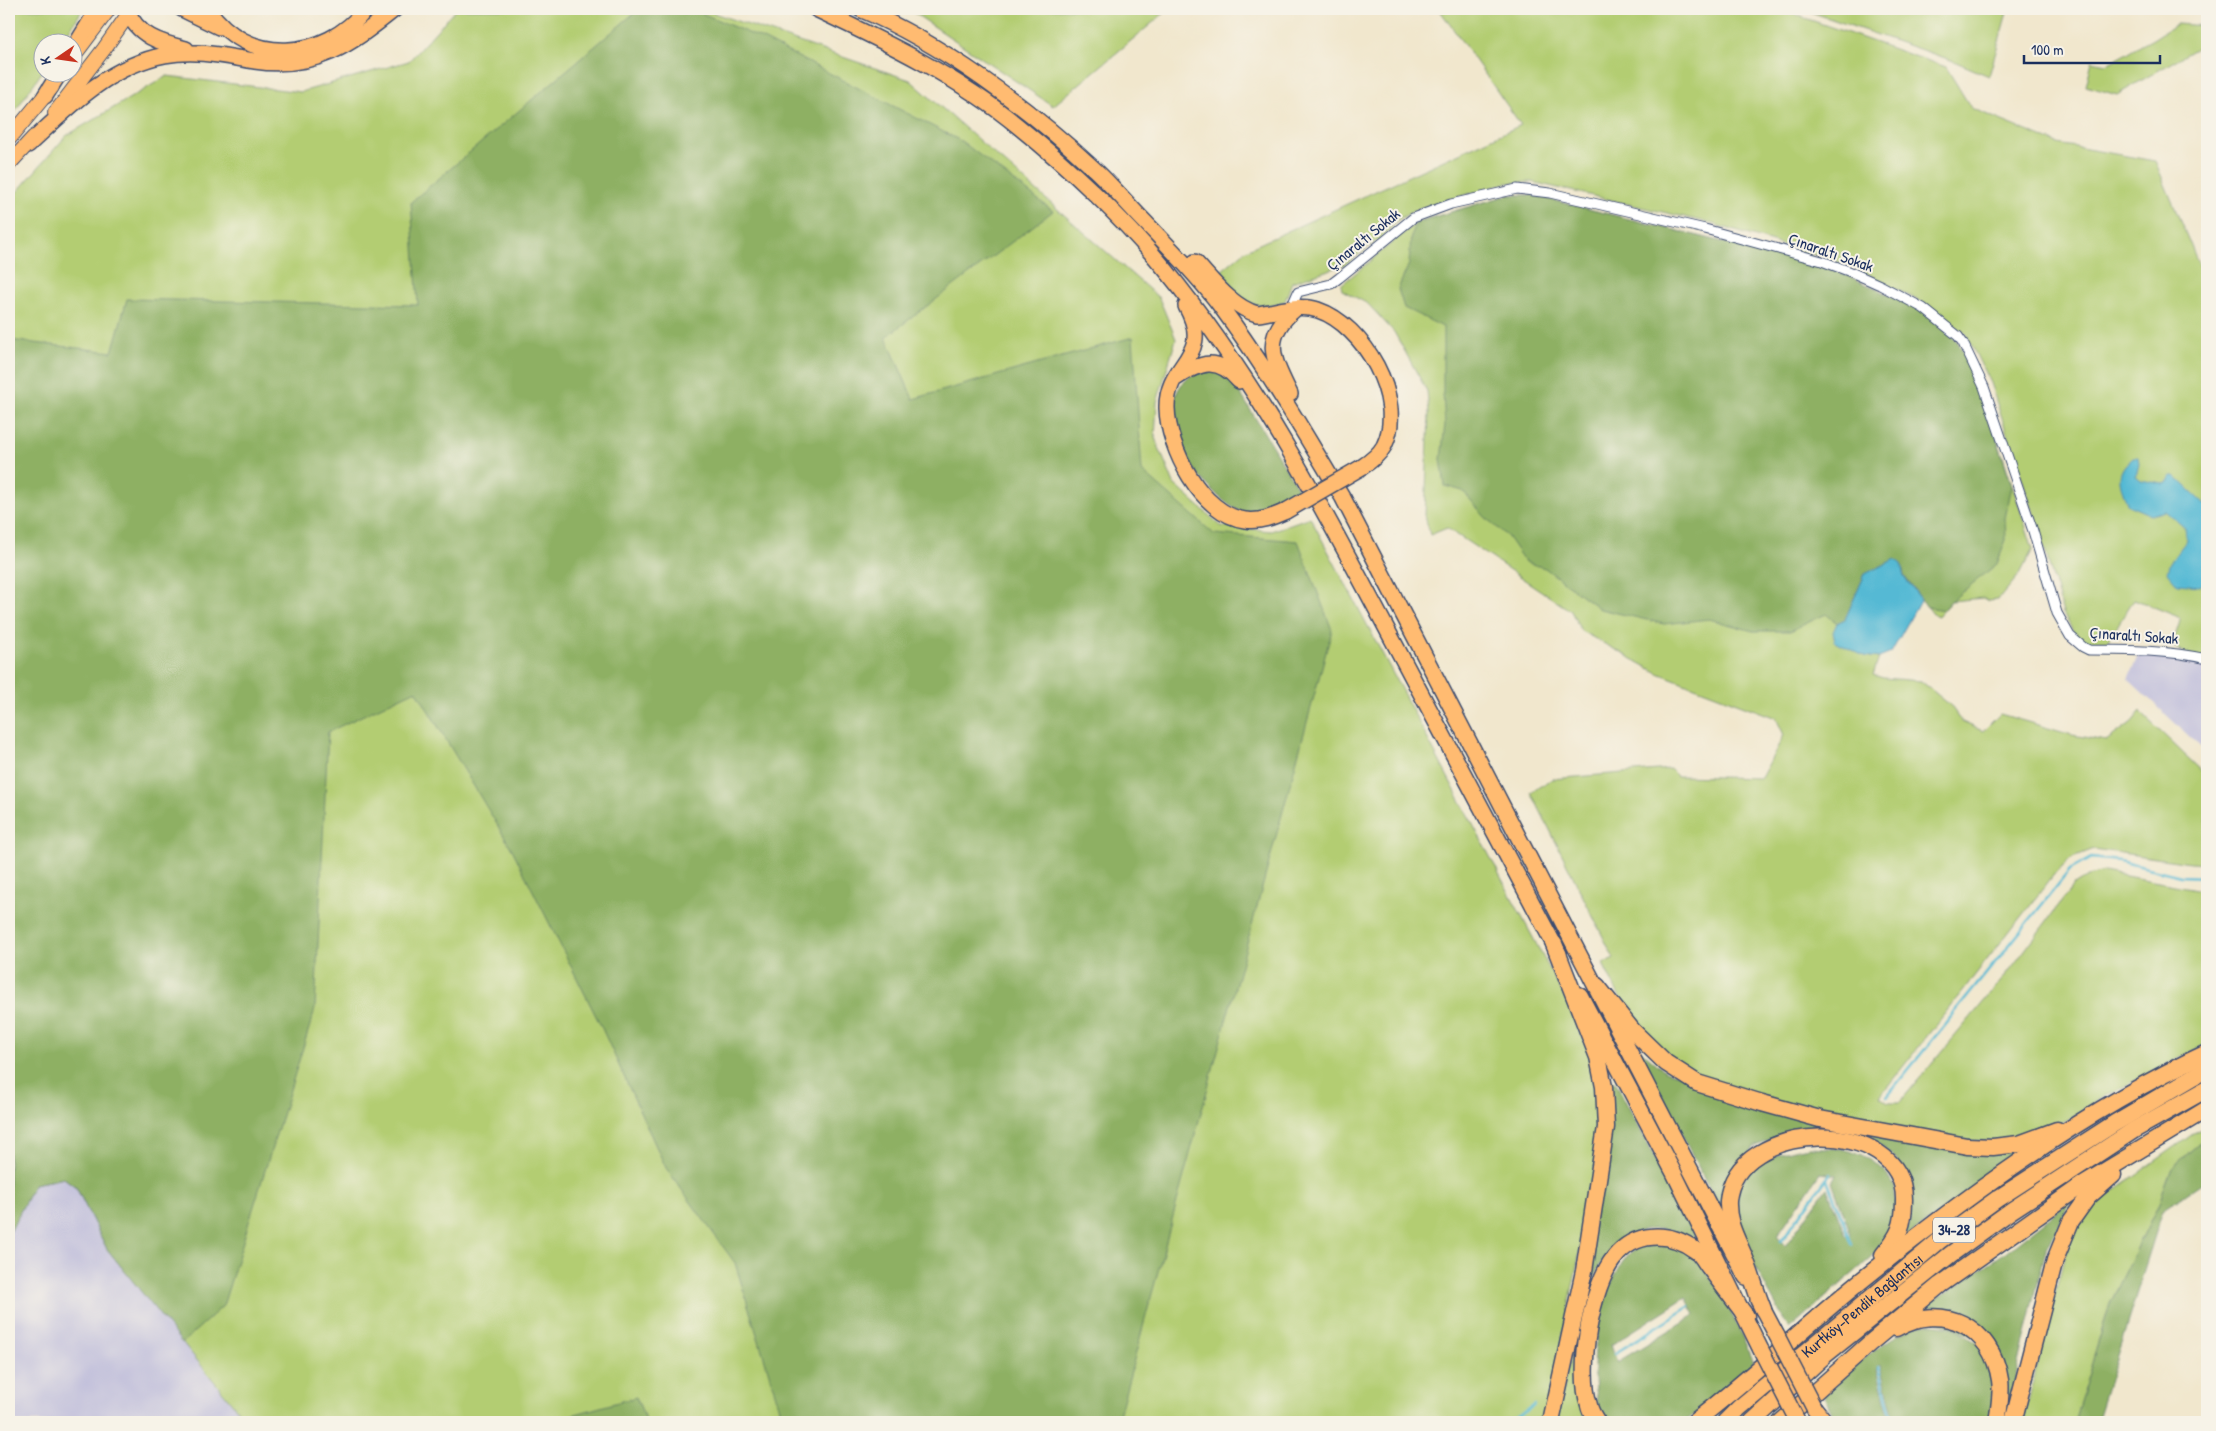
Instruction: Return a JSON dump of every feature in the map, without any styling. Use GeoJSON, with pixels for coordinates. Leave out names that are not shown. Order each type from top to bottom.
{"type":"FeatureCollection","features":[{"type":"Feature","properties":{"kind":"highway"},"geometry":{"type":"LineString","coordinates":[[82,35],[98,9]]}},
{"type":"Feature","properties":{"kind":"highway"},"geometry":{"type":"LineString","coordinates":[[182,9],[246,42],[269,50],[303,50],[324,43],[342,32],[366,9]]}},
{"type":"Feature","properties":{"kind":"highway"},"geometry":{"type":"LineString","coordinates":[[208,9],[225,30]]}},
{"type":"Feature","properties":{"kind":"highway"},"geometry":{"type":"LineString","coordinates":[[129,10],[140,30],[153,39],[196,51],[274,62],[315,59],[345,46],[395,9]]}},
{"type":"Feature","properties":{"kind":"highway"},"geometry":{"type":"LineString","coordinates":[[816,9],[907,54],[962,86],[1018,126],[1091,192],[1164,268],[1219,340],[1283,438],[1331,524],[1674,1173],[1798,1422]]}},
{"type":"Feature","properties":{"kind":"highway"},"geometry":{"type":"LineString","coordinates":[[860,9],[938,49],[1026,110],[1174,241],[1242,308],[1257,314],[1304,307],[1319,310],[1342,323],[1360,341],[1381,376],[1389,410],[1387,436],[1379,453],[1362,467],[1286,511],[1267,519],[1239,519],[1220,510],[1196,486],[1178,457],[1168,424],[1167,395],[1173,380],[1191,354],[1196,331],[1191,316],[1164,268]]}},
{"type":"Feature","properties":{"kind":"highway"},"geometry":{"type":"LineString","coordinates":[[28,145],[74,102],[117,71],[137,62],[163,55],[196,51]]}},
{"type":"Feature","properties":{"kind":"highway"},"geometry":{"type":"LineString","coordinates":[[45,96],[54,82]]}},
{"type":"Feature","properties":{"kind":"highway"},"geometry":{"type":"LineString","coordinates":[[1095,170],[1179,257],[1218,303],[1280,393],[1343,498]]}},
{"type":"Feature","properties":{"kind":"highway"},"geometry":{"type":"LineString","coordinates":[[1295,309],[1275,331],[1273,357],[1343,498],[1820,1418]]}},
{"type":"Feature","properties":{"kind":"highway"},"geometry":{"type":"LineString","coordinates":[[1173,380],[1200,365],[1215,364],[1222,366],[1237,379],[1283,438]]}},
{"type":"Feature","properties":{"kind":"highway"},"geometry":{"type":"LineString","coordinates":[[1551,1422],[1584,1271],[1606,1127],[1604,1087],[1598,1057],[1554,944]]}},
{"type":"Feature","properties":{"kind":"highway"},"geometry":{"type":"LineString","coordinates":[[1597,986],[1632,1030],[1650,1048],[1666,1063],[1697,1083],[1820,1119],[1949,1143],[1993,1147],[2020,1144],[2100,1111]]}},
{"type":"Feature","properties":{"kind":"highway"},"geometry":{"type":"LineString","coordinates":[[1700,1422],[1717,1405],[1866,1276],[1947,1214],[2029,1156],[2100,1111],[2176,1067],[2207,1053]]}},
{"type":"Feature","properties":{"kind":"highway","name":"Kurtköy-Pendik Bağlantısı"},"geometry":{"type":"LineString","coordinates":[[1725,1422],[1739,1408],[1939,1240],[1998,1199],[2108,1128],[2207,1069]]}},
{"type":"Feature","properties":{"kind":"highway","name":"Kurtköy-Pendik Bağlantısı"},"geometry":{"type":"LineString","coordinates":[[1752,1422],[1825,1354],[1951,1254],[2012,1210],[2134,1130],[2207,1088]]}},
{"type":"Feature","properties":{"kind":"highway"},"geometry":{"type":"LineString","coordinates":[[1781,1422],[1870,1342],[1940,1285],[2085,1183],[2207,1109]]}},
{"type":"Feature","properties":{"kind":"highway"},"geometry":{"type":"LineString","coordinates":[[1763,1310],[1744,1256],[1733,1233],[1729,1218],[1728,1200],[1731,1187],[1746,1164],[1771,1147],[1784,1142],[1814,1137],[1849,1141],[1868,1146],[1892,1165],[1904,1192],[1902,1227],[1898,1236],[1866,1276]]}},
{"type":"Feature","properties":{"kind":"highway"},"geometry":{"type":"LineString","coordinates":[[2013,1422],[2055,1260],[2071,1221],[2088,1197],[2161,1137]]}},
{"type":"Feature","properties":{"kind":"highway"},"geometry":{"type":"LineString","coordinates":[[1597,1422],[1588,1404],[1585,1372],[1588,1329],[1595,1300],[1606,1272],[1614,1258],[1634,1241],[1664,1236],[1697,1250],[1746,1316]]}},
{"type":"Feature","properties":{"kind":"highway"},"geometry":{"type":"LineString","coordinates":[[1870,1342],[1902,1324],[1920,1319],[1950,1318],[1964,1325],[1978,1334],[1991,1350],[1996,1364],[2001,1381],[1997,1422]]}},
{"type":"Feature","properties":{"kind":"highway"},"geometry":{"type":"LineString","coordinates":[[1694,1422],[1717,1405]]}},
{"type":"Feature","properties":{"kind":"main road"},"geometry":{"type":"LineString","coordinates":[[82,45],[109,9]]}},
{"type":"Feature","properties":{"kind":"main road"},"geometry":{"type":"LineString","coordinates":[[9,164],[65,102],[129,10]]}},
{"type":"Feature","properties":{"kind":"main road"},"geometry":{"type":"LineString","coordinates":[[9,139],[45,96]]}},
{"type":"Feature","properties":{"kind":"street","name":"Çınaraltı Sokak"},"geometry":{"type":"LineString","coordinates":[[1295,309],[1294,301],[1298,292],[1323,286],[1340,278],[1413,218],[1460,201],[1517,189],[1558,195],[1705,229],[1822,261],[1851,272],[1923,308],[1964,343],[1984,387],[2034,531],[2057,613],[2070,636],[2089,650],[2186,654],[2207,659]]}},
{"type":"Feature","properties":{"kind":"shaded area"},"geometry":{"type":"Polygon","coordinates":[[[2138,655],[2193,661],[2207,668],[2207,753],[2128,679],[2138,655]]]}},
{"type":"Feature","properties":{"kind":"shaded area"},"geometry":{"type":"Polygon","coordinates":[[[64,1177],[76,1187],[107,1249],[247,1422],[9,1422],[9,1234],[34,1184],[64,1177]]]}},
{"type":"Feature","properties":{"kind":"green space"},"geometry":{"type":"Polygon","coordinates":[[[9,9],[83,9],[68,32],[32,32],[32,82],[35,82],[9,120],[9,9]]]}},
{"type":"Feature","properties":{"kind":"green space"},"geometry":{"type":"Polygon","coordinates":[[[456,9],[702,9],[910,80],[1159,298],[1176,339],[1157,402],[1155,438],[1174,484],[1221,526],[1271,531],[1310,517],[1566,1000],[1589,1051],[1597,1079],[1600,1137],[1587,1217],[1545,1422],[247,1422],[107,1249],[76,1187],[64,1178],[34,1184],[9,1234],[9,201],[66,136],[167,76],[301,92],[409,61],[456,9]]]}},
{"type":"Feature","properties":{"kind":"green space"},"geometry":{"type":"Polygon","coordinates":[[[639,9],[692,9],[765,40],[961,141],[1053,211],[886,337],[913,399],[1133,337],[1142,471],[1214,534],[1298,541],[1332,630],[1118,1419],[1121,1422],[784,1422],[735,1263],[666,1168],[600,1024],[513,851],[416,690],[328,732],[315,1009],[223,1306],[182,1343],[107,1249],[76,1187],[64,1178],[34,1184],[9,1234],[9,340],[112,352],[127,299],[418,305],[411,202],[639,9]]]}},
{"type":"Feature","properties":{"kind":"green space"},"geometry":{"type":"Polygon","coordinates":[[[908,9],[1169,9],[1053,106],[908,9]]]}},
{"type":"Feature","properties":{"kind":"green space"},"geometry":{"type":"Polygon","coordinates":[[[1439,9],[1779,9],[1946,67],[1971,108],[2058,144],[2155,161],[2207,284],[2207,665],[2172,646],[2181,618],[2134,599],[2108,641],[2085,641],[2075,635],[2063,613],[2038,526],[1990,383],[1966,334],[1929,306],[1852,266],[1706,222],[1532,182],[1507,183],[1417,209],[1396,221],[1383,236],[1344,265],[1292,282],[1285,301],[1262,305],[1254,304],[1240,296],[1221,271],[1246,250],[1521,125],[1439,9]]]}},
{"type":"Feature","properties":{"kind":"green space"},"geometry":{"type":"Polygon","coordinates":[[[1802,9],[2008,9],[1989,76],[1951,60],[1802,9]]]}},
{"type":"Feature","properties":{"kind":"green space"},"geometry":{"type":"Polygon","coordinates":[[[2176,24],[2207,26],[2207,49],[2198,47],[2117,95],[2086,86],[2092,61],[2107,64],[2176,24]]]}},
{"type":"Feature","properties":{"kind":"green space"},"geometry":{"type":"Polygon","coordinates":[[[1508,195],[1531,195],[1817,265],[1849,276],[1982,392],[2033,549],[2020,574],[1998,600],[1988,601],[1983,598],[1951,601],[1938,616],[1933,614],[1904,576],[1850,610],[1845,620],[1837,623],[1864,656],[1879,658],[1873,675],[1883,678],[1921,681],[1950,705],[1962,722],[1983,731],[2000,714],[2072,735],[2106,741],[2132,722],[2140,712],[2207,776],[2207,864],[2094,849],[2071,858],[2056,872],[1880,1096],[1888,1102],[1900,1102],[2006,975],[2074,885],[2088,876],[2104,872],[2207,891],[2207,1044],[2105,1096],[2067,1120],[2025,1137],[1996,1142],[1965,1140],[1815,1112],[1702,1078],[1673,1063],[1630,1017],[1603,964],[1614,959],[1531,792],[1552,779],[1670,769],[1677,776],[1761,778],[1784,735],[1776,718],[1658,673],[1581,631],[1571,611],[1447,528],[1430,535],[1425,516],[1429,413],[1427,391],[1394,332],[1368,304],[1342,290],[1341,285],[1417,222],[1508,195]]]}},
{"type":"Feature","properties":{"kind":"green space"},"geometry":{"type":"Polygon","coordinates":[[[1508,195],[1531,195],[1817,265],[1849,276],[1924,312],[1958,342],[1982,392],[2012,486],[2005,518],[2006,540],[1997,564],[1951,601],[1943,610],[1927,607],[1904,576],[1901,564],[1865,574],[1845,620],[1837,623],[1826,614],[1790,631],[1753,631],[1709,619],[1664,624],[1600,609],[1545,568],[1525,562],[1507,536],[1485,517],[1463,491],[1445,486],[1441,459],[1445,425],[1443,327],[1404,308],[1398,289],[1409,264],[1411,236],[1417,222],[1508,195]]]}},
{"type":"Feature","properties":{"kind":"green space"},"geometry":{"type":"Polygon","coordinates":[[[1211,370],[1224,375],[1236,387],[1300,492],[1268,511],[1253,514],[1245,513],[1230,505],[1206,484],[1186,456],[1177,419],[1176,395],[1183,382],[1189,376],[1211,370]]]}},
{"type":"Feature","properties":{"kind":"green space"},"geometry":{"type":"Polygon","coordinates":[[[1637,1047],[1665,1071],[1957,1150],[2039,1145],[1899,1242],[1910,1223],[1911,1190],[1905,1174],[1895,1158],[1875,1141],[1850,1133],[1822,1130],[1786,1133],[1754,1147],[1731,1172],[1722,1213],[1637,1047]]]}},
{"type":"Feature","properties":{"kind":"green space"},"geometry":{"type":"Polygon","coordinates":[[[1608,1081],[1615,1081],[1700,1245],[1680,1233],[1658,1229],[1637,1233],[1618,1243],[1603,1260],[1595,1276],[1581,1329],[1577,1328],[1608,1081]]]}},
{"type":"Feature","properties":{"kind":"green space"},"geometry":{"type":"Polygon","coordinates":[[[2207,1124],[2207,1136],[2172,1168],[2159,1203],[2110,1304],[2074,1422],[2023,1422],[2065,1254],[2077,1228],[2091,1207],[2207,1124]]]}},
{"type":"Feature","properties":{"kind":"green space"},"geometry":{"type":"Polygon","coordinates":[[[2207,1136],[2207,1180],[2163,1210],[2096,1422],[2074,1422],[2110,1304],[2159,1203],[2172,1168],[2207,1136]]]}},
{"type":"Feature","properties":{"kind":"green space"},"geometry":{"type":"Polygon","coordinates":[[[1810,1147],[1842,1149],[1860,1154],[1884,1170],[1894,1187],[1897,1207],[1892,1232],[1872,1257],[1789,1329],[1740,1238],[1736,1217],[1736,1200],[1741,1185],[1748,1173],[1759,1163],[1791,1151],[1810,1147]],[[1820,1173],[1777,1236],[1785,1246],[1827,1188],[1846,1236],[1851,1234],[1832,1181],[1836,1175],[1820,1173]]]}},
{"type":"Feature","properties":{"kind":"green space"},"geometry":{"type":"Polygon","coordinates":[[[2071,1200],[2045,1253],[2005,1422],[1994,1343],[1915,1313],[2003,1254],[2071,1200]]]}},
{"type":"Feature","properties":{"kind":"green space"},"geometry":{"type":"Polygon","coordinates":[[[1653,1244],[1669,1244],[1693,1254],[1722,1293],[1754,1362],[1707,1406],[1684,1422],[1606,1422],[1598,1406],[1594,1362],[1602,1312],[1610,1288],[1629,1254],[1638,1248],[1653,1244]],[[1686,1297],[1611,1345],[1617,1362],[1695,1315],[1686,1297]]]}},
{"type":"Feature","properties":{"kind":"green space"},"geometry":{"type":"Polygon","coordinates":[[[1927,1323],[1957,1328],[1982,1346],[1995,1386],[1991,1422],[1895,1422],[1881,1365],[1877,1369],[1891,1422],[1836,1422],[1823,1394],[1885,1343],[1913,1327],[1927,1323]]]}},
{"type":"Feature","properties":{"kind":"green space"},"geometry":{"type":"Polygon","coordinates":[[[1577,1328],[1581,1329],[1578,1365],[1579,1400],[1587,1422],[1555,1422],[1577,1328]]]}},
{"type":"Feature","properties":{"kind":"green space"},"geometry":{"type":"Polygon","coordinates":[[[636,1397],[647,1422],[547,1422],[636,1397]]]}},
{"type":"Feature","properties":{"kind":"water"},"geometry":{"type":"Polygon","coordinates":[[[2133,457],[2138,457],[2139,464],[2136,476],[2141,480],[2163,484],[2167,483],[2171,476],[2175,476],[2207,506],[2207,579],[2200,586],[2177,584],[2167,572],[2170,562],[2187,540],[2185,528],[2165,511],[2151,515],[2128,505],[2120,479],[2123,469],[2133,457]]]}},
{"type":"Feature","properties":{"kind":"water"},"geometry":{"type":"Polygon","coordinates":[[[1895,559],[1901,564],[1904,577],[1921,599],[1891,653],[1879,658],[1864,656],[1835,642],[1833,632],[1837,623],[1845,619],[1865,574],[1895,559]]]}},
{"type":"Feature","properties":{"kind":"waterway"},"geometry":{"type":"LineString","coordinates":[[1887,1096],[2070,870],[2091,858],[2119,861],[2181,876],[2207,877]]}},
{"type":"Feature","properties":{"kind":"waterway"},"geometry":{"type":"LineString","coordinates":[[1781,1241],[1830,1174]]}},
{"type":"Feature","properties":{"kind":"waterway"},"geometry":{"type":"LineString","coordinates":[[1827,1179],[1852,1244]]}},
{"type":"Feature","properties":{"kind":"waterway"},"geometry":{"type":"LineString","coordinates":[[1614,1354],[1690,1306]]}},
{"type":"Feature","properties":{"kind":"waterway"},"geometry":{"type":"LineString","coordinates":[[1879,1367],[1893,1422]]}},
{"type":"Feature","properties":{"kind":"waterway"},"geometry":{"type":"LineString","coordinates":[[1510,1422],[1535,1405]]}}]}
